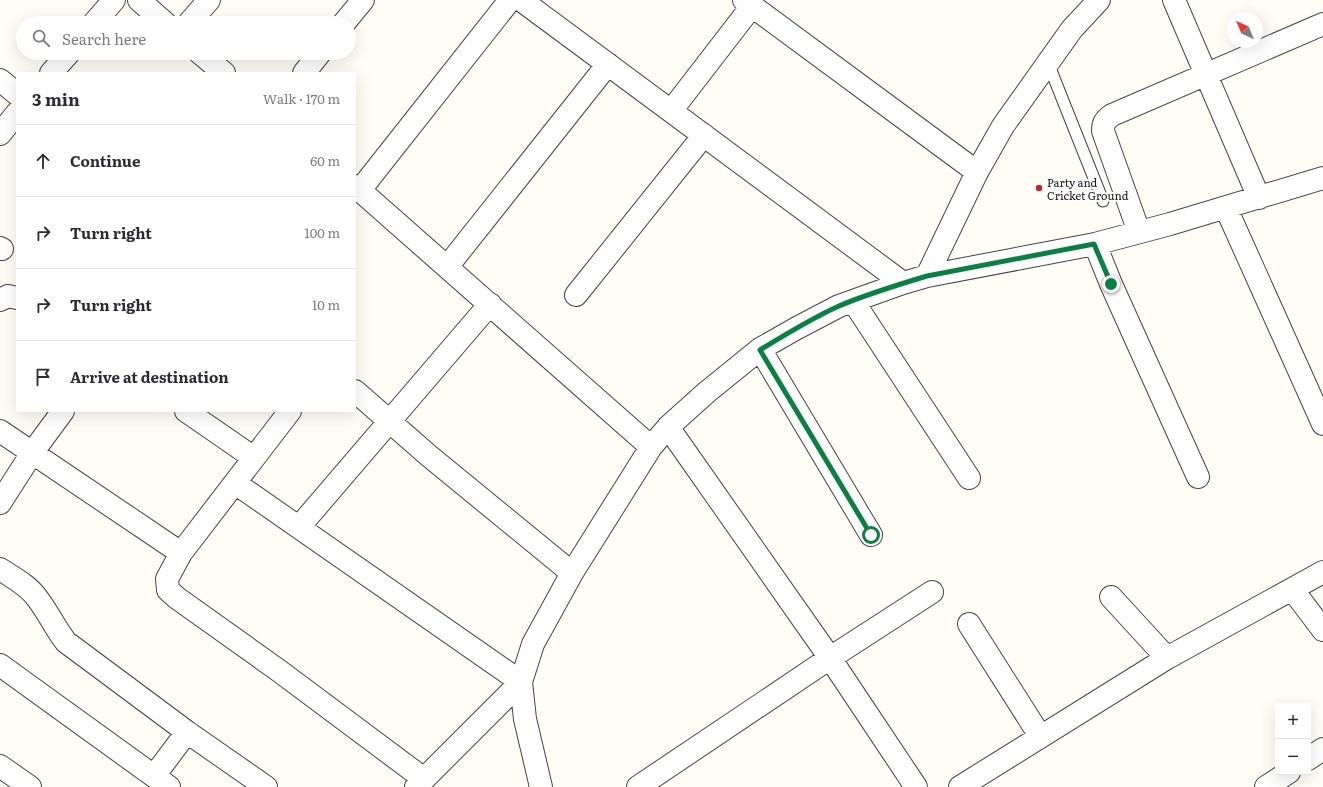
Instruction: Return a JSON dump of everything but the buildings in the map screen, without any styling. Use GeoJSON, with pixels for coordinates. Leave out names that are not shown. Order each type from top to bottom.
{"type":"FeatureCollection","features":[{"type":"Feature","properties":{"kind":"street"},"geometry":{"type":"LineString","coordinates":[[100,16],[114,0]]}},
{"type":"Feature","properties":{"kind":"street"},"geometry":{"type":"LineString","coordinates":[[138,0],[157,16]]}},
{"type":"Feature","properties":{"kind":"street"},"geometry":{"type":"LineString","coordinates":[[195,16],[209,0]]}},
{"type":"Feature","properties":{"kind":"street"},"geometry":{"type":"LineString","coordinates":[[350,16],[363,0]]}},
{"type":"Feature","properties":{"kind":"street"},"geometry":{"type":"LineString","coordinates":[[510,0],[357,188],[651,447]]}},
{"type":"Feature","properties":{"kind":"street"},"geometry":{"type":"LineString","coordinates":[[521,0],[903,283]]}},
{"type":"Feature","properties":{"kind":"street"},"geometry":{"type":"LineString","coordinates":[[927,276],[977,172],[1003,126],[1047,62],[1072,29],[1098,0]]}},
{"type":"Feature","properties":{"kind":"street"},"geometry":{"type":"LineString","coordinates":[[1174,0],[1259,198]]}},
{"type":"Feature","properties":{"kind":"street"},"geometry":{"type":"LineString","coordinates":[[671,111],[748,3],[977,172]]}},
{"type":"Feature","properties":{"kind":"street"},"geometry":{"type":"LineString","coordinates":[[1139,232],[1103,131],[1105,120],[1112,115],[1323,24]]}},
{"type":"Feature","properties":{"kind":"street"},"geometry":{"type":"LineString","coordinates":[[52,72],[63,60]]}},
{"type":"Feature","properties":{"kind":"street"},"geometry":{"type":"LineString","coordinates":[[208,60],[223,72]]}},
{"type":"Feature","properties":{"kind":"street"},"geometry":{"type":"LineString","coordinates":[[305,72],[314,60]]}},
{"type":"Feature","properties":{"kind":"street"},"geometry":{"type":"LineString","coordinates":[[447,268],[608,64]]}},
{"type":"Feature","properties":{"kind":"street"},"geometry":{"type":"LineString","coordinates":[[0,80],[16,93]]}},
{"type":"Feature","properties":{"kind":"street"},"geometry":{"type":"LineString","coordinates":[[0,134],[16,114]]}},
{"type":"Feature","properties":{"kind":"street"},"geometry":{"type":"LineString","coordinates":[[576,295],[704,135]]}},
{"type":"Feature","properties":{"kind":"street"},"geometry":{"type":"LineString","coordinates":[[541,787],[525,719],[521,682],[533,644],[572,573],[651,447],[668,427],[707,392],[760,350],[796,328],[839,306],[903,283],[927,276],[1094,244],[1226,208],[1323,178]]}},
{"type":"Feature","properties":{"kind":"street"},"geometry":{"type":"LineString","coordinates":[[1226,208],[1323,424]]}},
{"type":"Feature","properties":{"kind":"street"},"geometry":{"type":"LineString","coordinates":[[1094,244],[1198,477]]}},
{"type":"Feature","properties":{"kind":"street"},"geometry":{"type":"LineString","coordinates":[[0,300],[8,296],[16,298]]}},
{"type":"Feature","properties":{"kind":"street"},"geometry":{"type":"LineString","coordinates":[[853,301],[969,478]]}},
{"type":"Feature","properties":{"kind":"street"},"geometry":{"type":"LineString","coordinates":[[298,527],[490,304]]}},
{"type":"Feature","properties":{"kind":"street"},"geometry":{"type":"LineString","coordinates":[[760,350],[871,535]]}},
{"type":"Feature","properties":{"kind":"street"},"geometry":{"type":"LineString","coordinates":[[356,392],[428,455],[572,573]]}},
{"type":"Feature","properties":{"kind":"street"},"geometry":{"type":"LineString","coordinates":[[0,503],[32,453],[62,412]]}},
{"type":"Feature","properties":{"kind":"street"},"geometry":{"type":"LineString","coordinates":[[187,412],[254,458]]}},
{"type":"Feature","properties":{"kind":"street"},"geometry":{"type":"LineString","coordinates":[[289,412],[181,553],[167,579],[168,590],[278,670],[420,783],[521,682]]}},
{"type":"Feature","properties":{"kind":"street"},"geometry":{"type":"LineString","coordinates":[[668,427],[830,658],[916,787]]}},
{"type":"Feature","properties":{"kind":"street"},"geometry":{"type":"LineString","coordinates":[[0,430],[181,553]]}},
{"type":"Feature","properties":{"kind":"street"},"geometry":{"type":"LineString","coordinates":[[235,483],[521,682]]}},
{"type":"Feature","properties":{"kind":"street"},"geometry":{"type":"LineString","coordinates":[[0,569],[24,585],[36,597],[66,642],[187,732],[266,787]]}},
{"type":"Feature","properties":{"kind":"street"},"geometry":{"type":"LineString","coordinates":[[960,787],[1167,658],[1323,572]]}},
{"type":"Feature","properties":{"kind":"street"},"geometry":{"type":"LineString","coordinates":[[1292,589],[1323,630]]}},
{"type":"Feature","properties":{"kind":"street"},"geometry":{"type":"LineString","coordinates":[[638,787],[830,658],[932,592]]}},
{"type":"Feature","properties":{"kind":"street"},"geometry":{"type":"LineString","coordinates":[[1111,597],[1167,658]]}},
{"type":"Feature","properties":{"kind":"street"},"geometry":{"type":"LineString","coordinates":[[969,624],[1040,736]]}},
{"type":"Feature","properties":{"kind":"street"},"geometry":{"type":"LineString","coordinates":[[0,665],[162,782],[187,732]]}},
{"type":"Feature","properties":{"kind":"street"},"geometry":{"type":"LineString","coordinates":[[1311,757],[1323,749]]}},
{"type":"Feature","properties":{"kind":"street"},"geometry":{"type":"LineString","coordinates":[[0,766],[30,787]]}},
{"type":"Feature","properties":{"kind":"street"},"geometry":{"type":"LineString","coordinates":[[1266,787],[1284,775]]}},
{"type":"Feature","properties":{"kind":"lane"},"geometry":{"type":"LineString","coordinates":[[1047,62],[1103,201]]}},
{"type":"Feature","properties":{"kind":"place","name":"Party and Cricket Ground"},"geometry":{"type":"Point","coordinates":[1039,188]}},
{"type":"Feature","properties":{"kind":"route"},"geometry":{"type":"LineString","coordinates":[[871,535],[760,350],[796,328],[839,306],[903,283],[927,276],[1094,244],[1111,284]]}}]}
